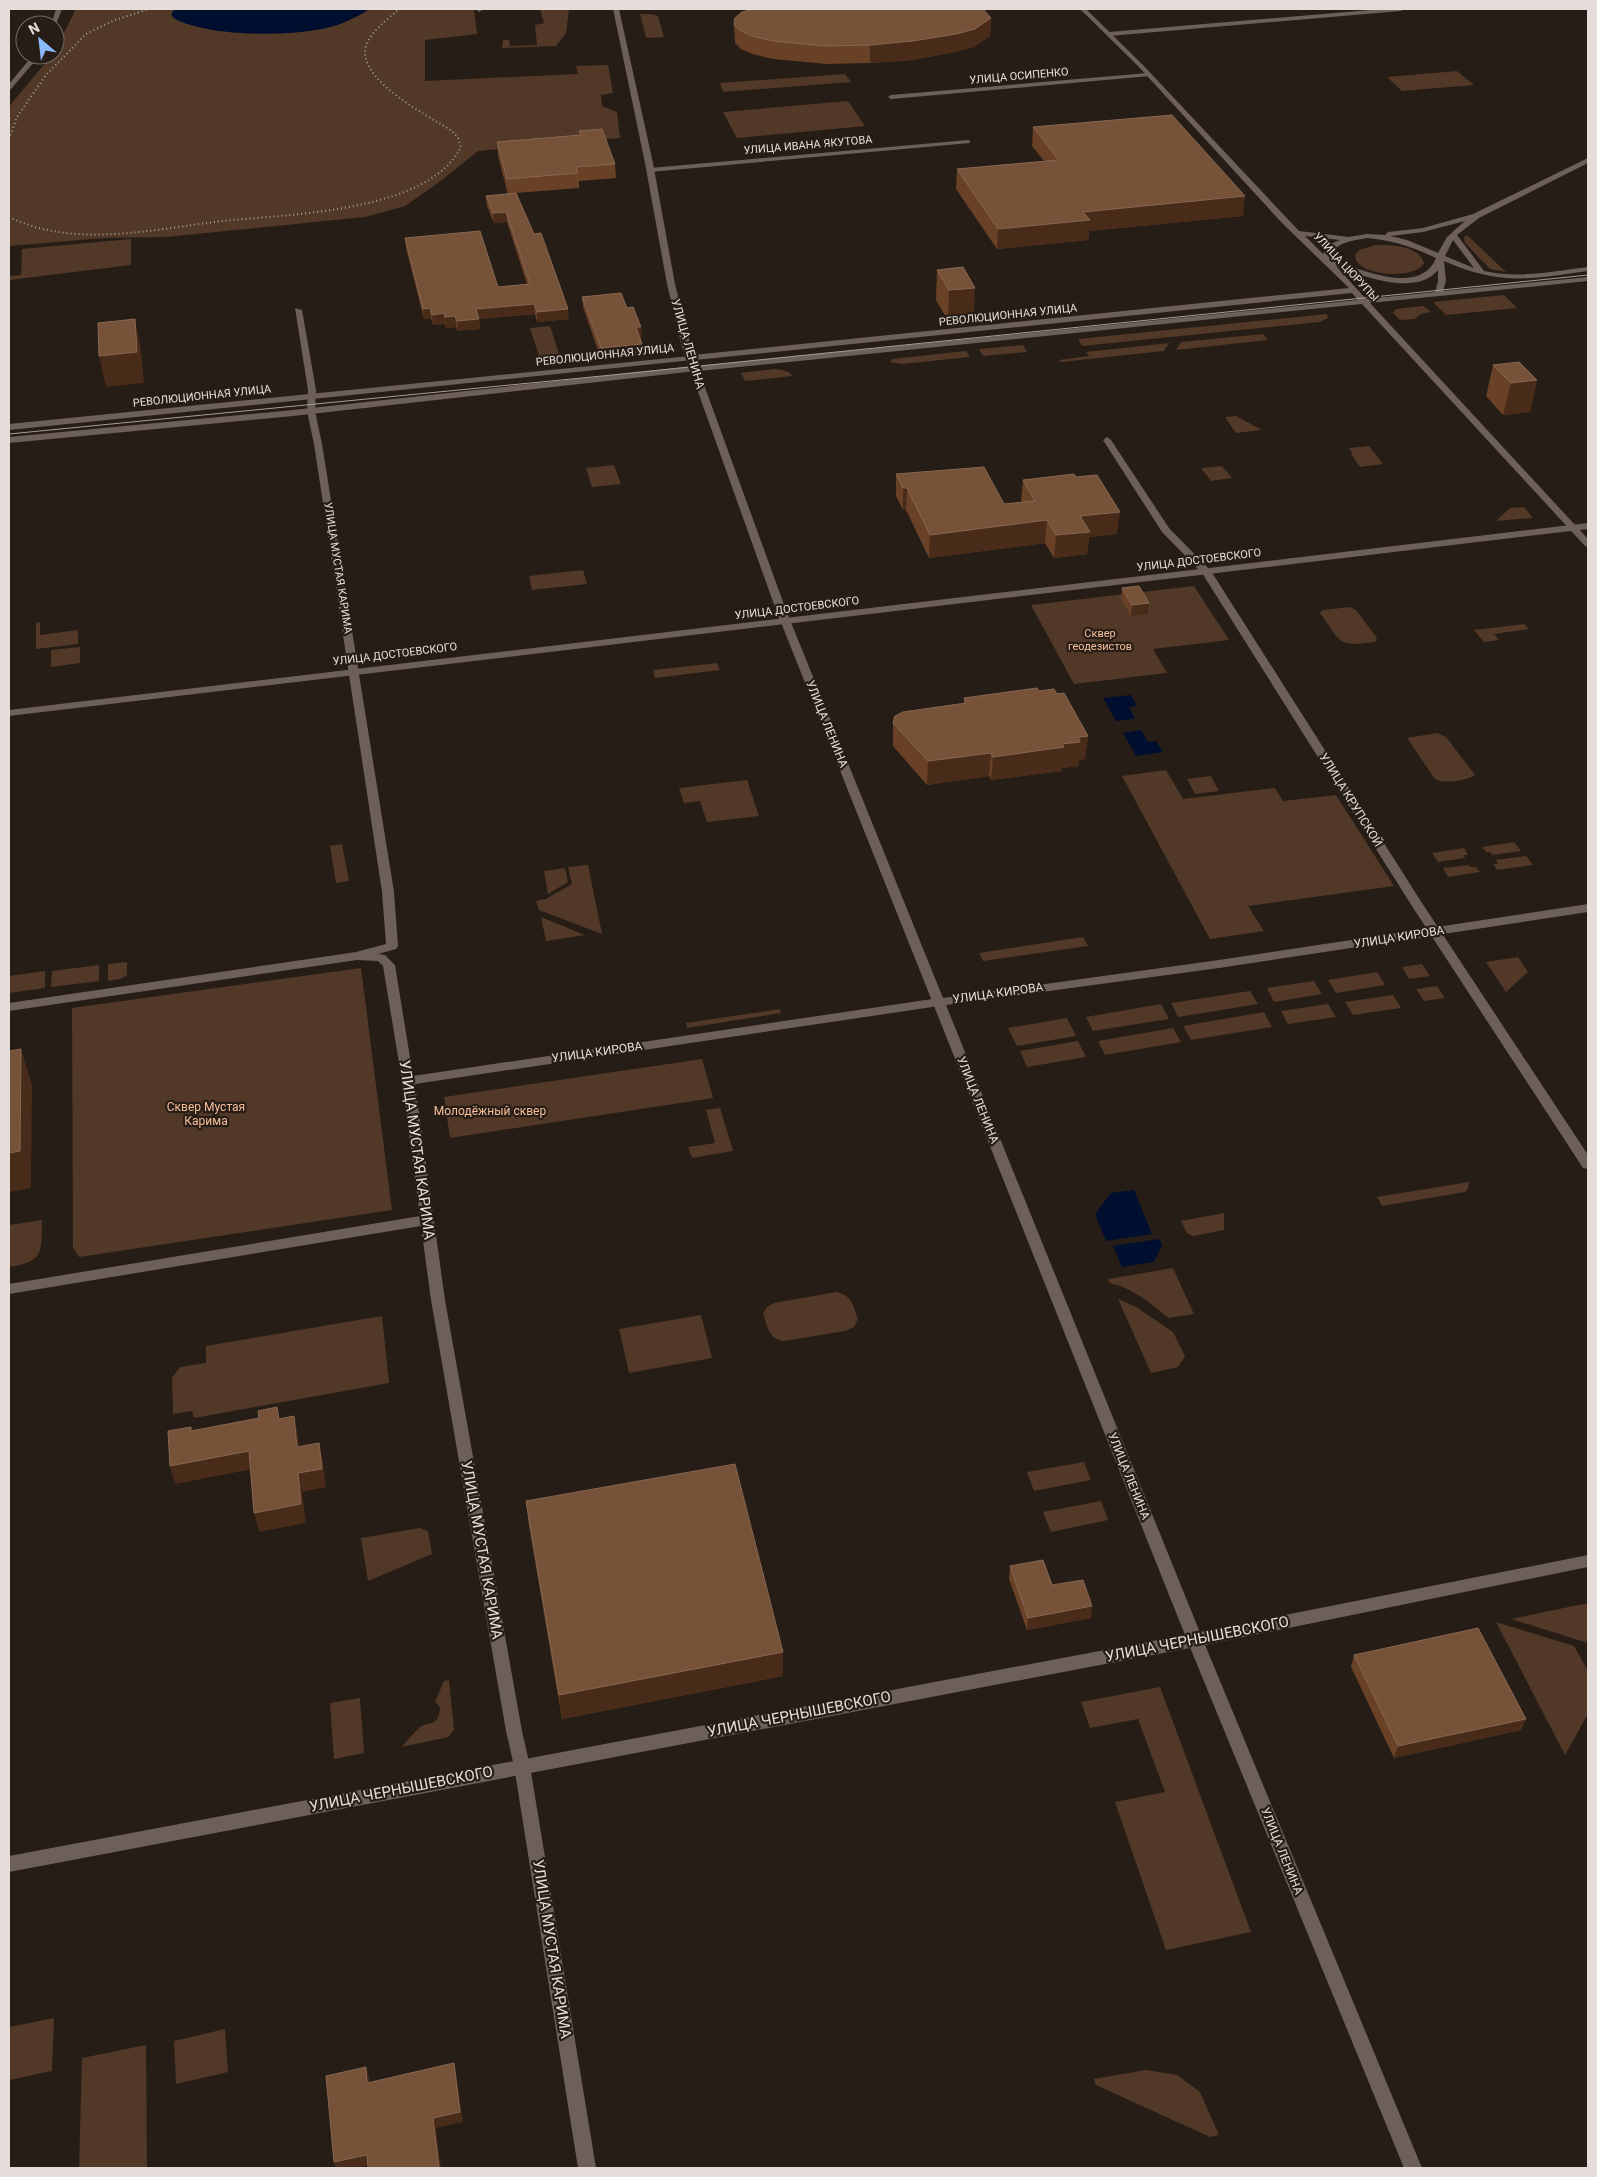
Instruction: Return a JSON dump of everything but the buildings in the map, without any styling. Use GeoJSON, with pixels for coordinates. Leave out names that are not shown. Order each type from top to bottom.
{"type":"FeatureCollection","features":[{"type":"Feature","properties":{"kind":"street","name":"УЛИЦА ЛЕНИНА"},"geometry":{"type":"LineString","coordinates":[[616,9],[650,170],[671,284],[693,369],[785,622],[1195,1640],[1412,2168]]}},
{"type":"Feature","properties":{"kind":"street","name":"УЛИЦА ЦЮРУПЫ"},"geometry":{"type":"LineString","coordinates":[[1083,9],[1325,258],[1588,544]]}},
{"type":"Feature","properties":{"kind":"street"},"geometry":{"type":"LineString","coordinates":[[1109,34],[1401,9]]}},
{"type":"Feature","properties":{"kind":"street"},"geometry":{"type":"LineString","coordinates":[[9,88],[29,65]]}},
{"type":"Feature","properties":{"kind":"street","name":"УЛИЦА ОСИПЕНКО"},"geometry":{"type":"LineString","coordinates":[[891,98],[1148,75]]}},
{"type":"Feature","properties":{"kind":"street","name":"УЛИЦА ИВАНА ЯКУТОВА"},"geometry":{"type":"LineString","coordinates":[[650,170],[968,142]]}},
{"type":"Feature","properties":{"kind":"street"},"geometry":{"type":"LineString","coordinates":[[1299,233],[1353,238],[1422,230],[1476,216],[1588,160]]}},
{"type":"Feature","properties":{"kind":"street"},"geometry":{"type":"LineString","coordinates":[[1353,238],[1328,248],[1325,258],[1359,273],[1403,280],[1431,273],[1447,242],[1476,216]]}},
{"type":"Feature","properties":{"kind":"street"},"geometry":{"type":"LineString","coordinates":[[1376,236],[1412,243],[1440,258],[1482,273],[1512,276],[1588,270]]}},
{"type":"Feature","properties":{"kind":"street"},"geometry":{"type":"LineString","coordinates":[[1454,236],[1482,273]]}},
{"type":"Feature","properties":{"kind":"street"},"geometry":{"type":"LineString","coordinates":[[1438,294],[1442,287],[1443,275],[1440,258]]}},
{"type":"Feature","properties":{"kind":"street"},"geometry":{"type":"LineString","coordinates":[[9,440],[311,411],[693,369],[1588,279]]}},
{"type":"Feature","properties":{"kind":"street","name":"РЕВОЛЮЦИОННАЯ УЛИЦА"},"geometry":{"type":"LineString","coordinates":[[9,427],[1354,290]]}},
{"type":"Feature","properties":{"kind":"street","name":"УЛИЦА МУСТАЯ КАРИМА"},"geometry":{"type":"LineString","coordinates":[[298,310],[312,390],[311,411],[318,444],[388,892],[392,946],[357,956]]}},
{"type":"Feature","properties":{"kind":"street","name":"УЛИЦА КРУПСКОЙ"},"geometry":{"type":"LineString","coordinates":[[1106,440],[1165,530],[1206,572],[1435,931],[1588,1166]]}},
{"type":"Feature","properties":{"kind":"street","name":"УЛИЦА ДОСТОЕВСКОГО"},"geometry":{"type":"LineString","coordinates":[[9,713],[1588,526]]}},
{"type":"Feature","properties":{"kind":"street","name":"УЛИЦА КИРОВА"},"geometry":{"type":"LineString","coordinates":[[408,1080],[939,1002],[1219,964],[1588,908]]}},
{"type":"Feature","properties":{"kind":"street"},"geometry":{"type":"LineString","coordinates":[[9,1007],[357,956]]}},
{"type":"Feature","properties":{"kind":"street","name":"УЛИЦА МУСТАЯ КАРИМА"},"geometry":{"type":"LineString","coordinates":[[357,956],[381,958],[389,966],[408,1080],[438,1300],[514,1731],[522,1766],[587,2168]]}},
{"type":"Feature","properties":{"kind":"street"},"geometry":{"type":"LineString","coordinates":[[9,1289],[427,1220]]}},
{"type":"Feature","properties":{"kind":"street","name":"УЛИЦА ЧЕРНЫШЕВСКОГО"},"geometry":{"type":"LineString","coordinates":[[9,1864],[1195,1640],[1588,1561]]}},
{"type":"Feature","properties":{"kind":"green space"},"geometry":{"type":"Polygon","coordinates":[[[76,9],[474,9],[477,34],[425,40],[425,81],[578,74],[576,66],[608,65],[613,93],[601,95],[602,106],[617,112],[620,138],[478,151],[405,206],[365,217],[166,237],[104,238],[9,246],[9,110],[11,104],[44,65],[65,65],[65,30],[76,9]]]}},
{"type":"Feature","properties":{"kind":"green space"},"geometry":{"type":"Polygon","coordinates":[[[540,9],[569,9],[566,33],[556,46],[502,48],[503,40],[509,40],[510,46],[537,45],[535,25],[544,23],[540,9]]]}},
{"type":"Feature","properties":{"kind":"green space"},"geometry":{"type":"Polygon","coordinates":[[[640,14],[658,16],[664,37],[646,38],[640,14]]]}},
{"type":"Feature","properties":{"kind":"green space"},"geometry":{"type":"Polygon","coordinates":[[[1457,71],[1474,85],[1402,91],[1387,77],[1457,71]]]}},
{"type":"Feature","properties":{"kind":"green space"},"geometry":{"type":"Polygon","coordinates":[[[845,74],[851,82],[723,92],[720,83],[845,74]]]}},
{"type":"Feature","properties":{"kind":"green space"},"geometry":{"type":"Polygon","coordinates":[[[848,101],[865,126],[737,138],[723,112],[848,101]]]}},
{"type":"Feature","properties":{"kind":"green space"},"geometry":{"type":"Polygon","coordinates":[[[1467,235],[1506,272],[1490,269],[1465,243],[1464,237],[1467,235]]]}},
{"type":"Feature","properties":{"kind":"green space"},"geometry":{"type":"Polygon","coordinates":[[[131,239],[131,265],[9,280],[9,276],[21,275],[22,249],[131,239]]]}},
{"type":"Feature","properties":{"kind":"green space"},"geometry":{"type":"Polygon","coordinates":[[[1376,245],[1410,249],[1421,257],[1424,263],[1418,269],[1398,274],[1374,272],[1364,268],[1357,262],[1355,255],[1359,250],[1376,245]]]}},
{"type":"Feature","properties":{"kind":"green space"},"geometry":{"type":"Polygon","coordinates":[[[1504,295],[1517,308],[1446,315],[1433,302],[1504,295]]]}},
{"type":"Feature","properties":{"kind":"green space"},"geometry":{"type":"Polygon","coordinates":[[[1424,306],[1431,312],[1421,314],[1415,319],[1400,320],[1393,313],[1396,309],[1424,306]]]}},
{"type":"Feature","properties":{"kind":"green space"},"geometry":{"type":"Polygon","coordinates":[[[1327,314],[1328,318],[1320,322],[1082,346],[1078,339],[1327,314]]]}},
{"type":"Feature","properties":{"kind":"green space"},"geometry":{"type":"Polygon","coordinates":[[[550,326],[559,354],[539,356],[530,328],[550,326]]]}},
{"type":"Feature","properties":{"kind":"green space"},"geometry":{"type":"Polygon","coordinates":[[[1263,334],[1268,340],[1176,350],[1181,342],[1263,334]]]}},
{"type":"Feature","properties":{"kind":"green space"},"geometry":{"type":"Polygon","coordinates":[[[1169,343],[1164,351],[1061,362],[1059,360],[1089,356],[1086,352],[1169,343]]]}},
{"type":"Feature","properties":{"kind":"green space"},"geometry":{"type":"Polygon","coordinates":[[[1023,345],[1027,352],[983,356],[979,349],[1023,345]]]}},
{"type":"Feature","properties":{"kind":"green space"},"geometry":{"type":"Polygon","coordinates":[[[966,351],[970,357],[902,364],[890,362],[893,359],[966,351]]]}},
{"type":"Feature","properties":{"kind":"green space"},"geometry":{"type":"Polygon","coordinates":[[[775,369],[787,371],[792,376],[745,381],[741,373],[775,369]]]}},
{"type":"Feature","properties":{"kind":"green space"},"geometry":{"type":"Polygon","coordinates":[[[1236,416],[1262,430],[1236,433],[1225,417],[1236,416]]]}},
{"type":"Feature","properties":{"kind":"green space"},"geometry":{"type":"Polygon","coordinates":[[[1369,446],[1383,464],[1360,467],[1349,448],[1369,446]]]}},
{"type":"Feature","properties":{"kind":"green space"},"geometry":{"type":"Polygon","coordinates":[[[614,465],[621,484],[592,487],[586,468],[614,465]]]}},
{"type":"Feature","properties":{"kind":"green space"},"geometry":{"type":"Polygon","coordinates":[[[1222,466],[1232,478],[1211,481],[1201,468],[1222,466]]]}},
{"type":"Feature","properties":{"kind":"green space"},"geometry":{"type":"Polygon","coordinates":[[[1524,507],[1533,518],[1496,521],[1510,508],[1524,507]]]}},
{"type":"Feature","properties":{"kind":"green space"},"geometry":{"type":"Polygon","coordinates":[[[583,570],[587,584],[532,590],[529,576],[583,570]]]}},
{"type":"Feature","properties":{"kind":"green space","name":"Сквер геодезистов"},"geometry":{"type":"Polygon","coordinates":[[[1194,586],[1229,640],[1153,649],[1167,673],[1074,684],[1031,605],[1194,586]]]}},
{"type":"Feature","properties":{"kind":"green space"},"geometry":{"type":"Polygon","coordinates":[[[1350,607],[1356,610],[1377,638],[1375,642],[1353,644],[1341,641],[1320,613],[1323,610],[1350,607]]]}},
{"type":"Feature","properties":{"kind":"green space"},"geometry":{"type":"Polygon","coordinates":[[[40,622],[40,635],[78,630],[78,644],[36,649],[36,623],[40,622]]]}},
{"type":"Feature","properties":{"kind":"green space"},"geometry":{"type":"Polygon","coordinates":[[[1524,624],[1529,629],[1494,634],[1499,640],[1484,642],[1474,630],[1524,624]]]}},
{"type":"Feature","properties":{"kind":"green space"},"geometry":{"type":"Polygon","coordinates":[[[80,647],[80,663],[51,667],[51,650],[80,647]]]}},
{"type":"Feature","properties":{"kind":"green space"},"geometry":{"type":"Polygon","coordinates":[[[717,663],[720,670],[655,678],[653,670],[717,663]]]}},
{"type":"Feature","properties":{"kind":"green space"},"geometry":{"type":"Polygon","coordinates":[[[1437,733],[1446,737],[1475,775],[1455,781],[1439,781],[1435,779],[1407,738],[1437,733]]]}},
{"type":"Feature","properties":{"kind":"green space"},"geometry":{"type":"Polygon","coordinates":[[[1166,770],[1183,799],[1275,788],[1283,801],[1336,795],[1394,886],[1248,906],[1264,931],[1210,939],[1122,776],[1166,770]]]}},
{"type":"Feature","properties":{"kind":"green space"},"geometry":{"type":"Polygon","coordinates":[[[1211,776],[1219,791],[1195,794],[1187,779],[1211,776]]]}},
{"type":"Feature","properties":{"kind":"green space"},"geometry":{"type":"Polygon","coordinates":[[[747,780],[759,816],[707,822],[700,801],[684,803],[679,788],[747,780]]]}},
{"type":"Feature","properties":{"kind":"green space"},"geometry":{"type":"Polygon","coordinates":[[[1514,842],[1521,851],[1492,855],[1482,847],[1514,842]]]}},
{"type":"Feature","properties":{"kind":"green space"},"geometry":{"type":"Polygon","coordinates":[[[342,844],[349,881],[336,883],[330,846],[342,844]]]}},
{"type":"Feature","properties":{"kind":"green space"},"geometry":{"type":"Polygon","coordinates":[[[1464,848],[1468,855],[1464,855],[1465,858],[1438,862],[1432,853],[1464,848]]]}},
{"type":"Feature","properties":{"kind":"green space"},"geometry":{"type":"Polygon","coordinates":[[[1526,856],[1533,865],[1497,870],[1493,864],[1498,864],[1496,860],[1526,856]]]}},
{"type":"Feature","properties":{"kind":"green space"},"geometry":{"type":"Polygon","coordinates":[[[588,865],[602,934],[539,910],[536,901],[546,899],[572,884],[568,867],[588,865]]]}},
{"type":"Feature","properties":{"kind":"green space"},"geometry":{"type":"Polygon","coordinates":[[[1469,865],[1476,867],[1480,872],[1448,877],[1443,868],[1469,865]]]}},
{"type":"Feature","properties":{"kind":"green space"},"geometry":{"type":"Polygon","coordinates":[[[565,868],[568,882],[548,894],[544,871],[565,868]]]}},
{"type":"Feature","properties":{"kind":"green space"},"geometry":{"type":"Polygon","coordinates":[[[541,917],[585,935],[546,941],[541,917]]]}},
{"type":"Feature","properties":{"kind":"green space"},"geometry":{"type":"Polygon","coordinates":[[[1083,937],[1088,946],[983,961],[979,953],[1083,937]]]}},
{"type":"Feature","properties":{"kind":"green space"},"geometry":{"type":"Polygon","coordinates":[[[1518,957],[1528,972],[1506,992],[1486,962],[1518,957]]]}},
{"type":"Feature","properties":{"kind":"green space"},"geometry":{"type":"Polygon","coordinates":[[[127,962],[127,975],[120,979],[108,981],[108,964],[127,962]]]}},
{"type":"Feature","properties":{"kind":"green space"},"geometry":{"type":"Polygon","coordinates":[[[1422,964],[1430,976],[1409,979],[1402,967],[1422,964]]]}},
{"type":"Feature","properties":{"kind":"green space"},"geometry":{"type":"Polygon","coordinates":[[[99,965],[99,981],[51,987],[52,971],[99,965]]]}},
{"type":"Feature","properties":{"kind":"green space","name":"Сквер Мустая Карима"},"geometry":{"type":"Polygon","coordinates":[[[361,968],[392,1210],[79,1257],[73,1248],[72,1008],[361,968]]]}},
{"type":"Feature","properties":{"kind":"green space"},"geometry":{"type":"Polygon","coordinates":[[[45,971],[45,988],[9,993],[9,976],[45,971]]]}},
{"type":"Feature","properties":{"kind":"green space"},"geometry":{"type":"Polygon","coordinates":[[[1377,972],[1385,985],[1336,993],[1328,980],[1377,972]]]}},
{"type":"Feature","properties":{"kind":"green space"},"geometry":{"type":"Polygon","coordinates":[[[1314,981],[1322,994],[1274,1002],[1267,988],[1314,981]]]}},
{"type":"Feature","properties":{"kind":"green space"},"geometry":{"type":"Polygon","coordinates":[[[1437,986],[1445,998],[1424,1001],[1416,989],[1437,986]]]}},
{"type":"Feature","properties":{"kind":"green space"},"geometry":{"type":"Polygon","coordinates":[[[1250,991],[1258,1004],[1178,1017],[1171,1003],[1250,991]]]}},
{"type":"Feature","properties":{"kind":"green space"},"geometry":{"type":"Polygon","coordinates":[[[1393,995],[1401,1008],[1353,1015],[1345,1002],[1393,995]]]}},
{"type":"Feature","properties":{"kind":"green space"},"geometry":{"type":"Polygon","coordinates":[[[1161,1004],[1169,1019],[1093,1031],[1086,1017],[1161,1004]]]}},
{"type":"Feature","properties":{"kind":"green space"},"geometry":{"type":"Polygon","coordinates":[[[1328,1004],[1336,1017],[1288,1024],[1281,1011],[1328,1004]]]}},
{"type":"Feature","properties":{"kind":"green space"},"geometry":{"type":"Polygon","coordinates":[[[780,1009],[781,1013],[687,1028],[686,1023],[780,1009]]]}},
{"type":"Feature","properties":{"kind":"green space"},"geometry":{"type":"Polygon","coordinates":[[[1264,1012],[1272,1027],[1191,1040],[1183,1026],[1264,1012]]]}},
{"type":"Feature","properties":{"kind":"green space"},"geometry":{"type":"Polygon","coordinates":[[[1067,1018],[1076,1036],[1017,1046],[1008,1028],[1067,1018]]]}},
{"type":"Feature","properties":{"kind":"green space"},"geometry":{"type":"Polygon","coordinates":[[[1173,1028],[1181,1042],[1105,1055],[1098,1041],[1173,1028]]]}},
{"type":"Feature","properties":{"kind":"green space"},"geometry":{"type":"Polygon","coordinates":[[[1078,1041],[1086,1057],[1027,1067],[1020,1051],[1078,1041]]]}},
{"type":"Feature","properties":{"kind":"green space","name":"Молодёжный сквер"},"geometry":{"type":"Polygon","coordinates":[[[702,1059],[713,1098],[450,1138],[444,1097],[702,1059]]]}},
{"type":"Feature","properties":{"kind":"green space"},"geometry":{"type":"Polygon","coordinates":[[[720,1108],[733,1151],[692,1158],[688,1147],[715,1143],[706,1110],[720,1108]]]}},
{"type":"Feature","properties":{"kind":"green space"},"geometry":{"type":"Polygon","coordinates":[[[1469,1182],[1465,1192],[1382,1206],[1377,1197],[1469,1182]]]}},
{"type":"Feature","properties":{"kind":"green space"},"geometry":{"type":"Polygon","coordinates":[[[1224,1213],[1224,1230],[1193,1236],[1187,1233],[1181,1221],[1224,1213]]]}},
{"type":"Feature","properties":{"kind":"green space"},"geometry":{"type":"Polygon","coordinates":[[[42,1220],[39,1253],[29,1262],[9,1267],[9,1225],[42,1220]]]}},
{"type":"Feature","properties":{"kind":"green space"},"geometry":{"type":"Polygon","coordinates":[[[1173,1268],[1194,1314],[1169,1318],[1133,1292],[1109,1283],[1108,1279],[1173,1268]]]}},
{"type":"Feature","properties":{"kind":"green space"},"geometry":{"type":"Polygon","coordinates":[[[836,1292],[849,1298],[853,1305],[858,1319],[854,1327],[845,1331],[784,1341],[775,1338],[769,1332],[763,1313],[767,1307],[774,1303],[836,1292]]]}},
{"type":"Feature","properties":{"kind":"green space"},"geometry":{"type":"Polygon","coordinates":[[[1118,1299],[1136,1307],[1173,1332],[1185,1356],[1178,1367],[1151,1373],[1118,1299]]]}},
{"type":"Feature","properties":{"kind":"green space"},"geometry":{"type":"Polygon","coordinates":[[[701,1315],[712,1358],[629,1373],[619,1329],[701,1315]]]}},
{"type":"Feature","properties":{"kind":"green space"},"geometry":{"type":"Polygon","coordinates":[[[382,1316],[389,1383],[194,1418],[192,1411],[173,1414],[172,1378],[180,1367],[206,1363],[206,1346],[382,1316]]]}},
{"type":"Feature","properties":{"kind":"green space"},"geometry":{"type":"Polygon","coordinates":[[[1084,1462],[1091,1480],[1034,1491],[1027,1472],[1084,1462]]]}},
{"type":"Feature","properties":{"kind":"green space"},"geometry":{"type":"Polygon","coordinates":[[[1101,1501],[1108,1520],[1051,1532],[1043,1512],[1101,1501]]]}},
{"type":"Feature","properties":{"kind":"green space"},"geometry":{"type":"Polygon","coordinates":[[[420,1528],[428,1531],[432,1554],[368,1581],[361,1538],[420,1528]]]}},
{"type":"Feature","properties":{"kind":"green space"},"geometry":{"type":"Polygon","coordinates":[[[1588,1603],[1588,1643],[1511,1619],[1588,1603]]]}},
{"type":"Feature","properties":{"kind":"green space"},"geometry":{"type":"Polygon","coordinates":[[[1496,1622],[1574,1646],[1588,1671],[1588,1714],[1565,1755],[1496,1622]]]}},
{"type":"Feature","properties":{"kind":"green space"},"geometry":{"type":"Polygon","coordinates":[[[449,1680],[454,1730],[448,1737],[402,1747],[419,1728],[432,1723],[438,1718],[440,1707],[435,1702],[444,1681],[449,1680]]]}},
{"type":"Feature","properties":{"kind":"green space"},"geometry":{"type":"Polygon","coordinates":[[[1160,1687],[1251,1932],[1166,1950],[1115,1802],[1165,1792],[1138,1719],[1090,1728],[1081,1702],[1160,1687]]]}},
{"type":"Feature","properties":{"kind":"green space"},"geometry":{"type":"Polygon","coordinates":[[[360,1698],[364,1753],[334,1759],[330,1703],[360,1698]]]}},
{"type":"Feature","properties":{"kind":"green space"},"geometry":{"type":"Polygon","coordinates":[[[54,2018],[52,2071],[9,2080],[9,2027],[54,2018]]]}},
{"type":"Feature","properties":{"kind":"green space"},"geometry":{"type":"Polygon","coordinates":[[[225,2029],[228,2072],[176,2084],[174,2041],[225,2029]]]}},
{"type":"Feature","properties":{"kind":"green space"},"geometry":{"type":"Polygon","coordinates":[[[146,2045],[147,2168],[79,2168],[82,2058],[146,2045]]]}},
{"type":"Feature","properties":{"kind":"green space"},"geometry":{"type":"Polygon","coordinates":[[[1146,2070],[1177,2075],[1200,2092],[1219,2135],[1210,2137],[1096,2085],[1094,2079],[1146,2070]]]}},
{"type":"Feature","properties":{"kind":"water"},"geometry":{"type":"Polygon","coordinates":[[[176,9],[370,9],[343,23],[326,28],[259,34],[234,33],[191,25],[172,16],[172,12],[176,9]]]}},
{"type":"Feature","properties":{"kind":"water"},"geometry":{"type":"Polygon","coordinates":[[[1131,695],[1137,706],[1129,707],[1135,719],[1116,721],[1103,698],[1131,695]]]}},
{"type":"Feature","properties":{"kind":"water"},"geometry":{"type":"Polygon","coordinates":[[[1141,730],[1148,742],[1156,741],[1163,752],[1136,756],[1123,733],[1141,730]]]}},
{"type":"Feature","properties":{"kind":"water"},"geometry":{"type":"Polygon","coordinates":[[[1134,1190],[1152,1234],[1106,1241],[1095,1214],[1111,1193],[1134,1190]]]}},
{"type":"Feature","properties":{"kind":"water"},"geometry":{"type":"Polygon","coordinates":[[[1159,1239],[1162,1245],[1154,1262],[1122,1267],[1113,1246],[1159,1239]]]}},
{"type":"Feature","properties":{"kind":"tram line"},"geometry":{"type":"LineString","coordinates":[[9,434],[602,376],[1588,275]]}},
{"type":"Feature","properties":{"kind":"railway"},"geometry":{"type":"LineString","coordinates":[[9,139],[17,117],[46,75],[86,34],[115,20],[149,9]]}},
{"type":"Feature","properties":{"kind":"railway"},"geometry":{"type":"LineString","coordinates":[[9,217],[34,227],[60,232],[87,234],[142,232],[223,221],[318,212],[354,206],[388,198],[419,185],[444,169],[461,147],[458,138],[452,131],[397,96],[383,84],[372,72],[366,59],[366,46],[372,35],[399,9]]}}]}
